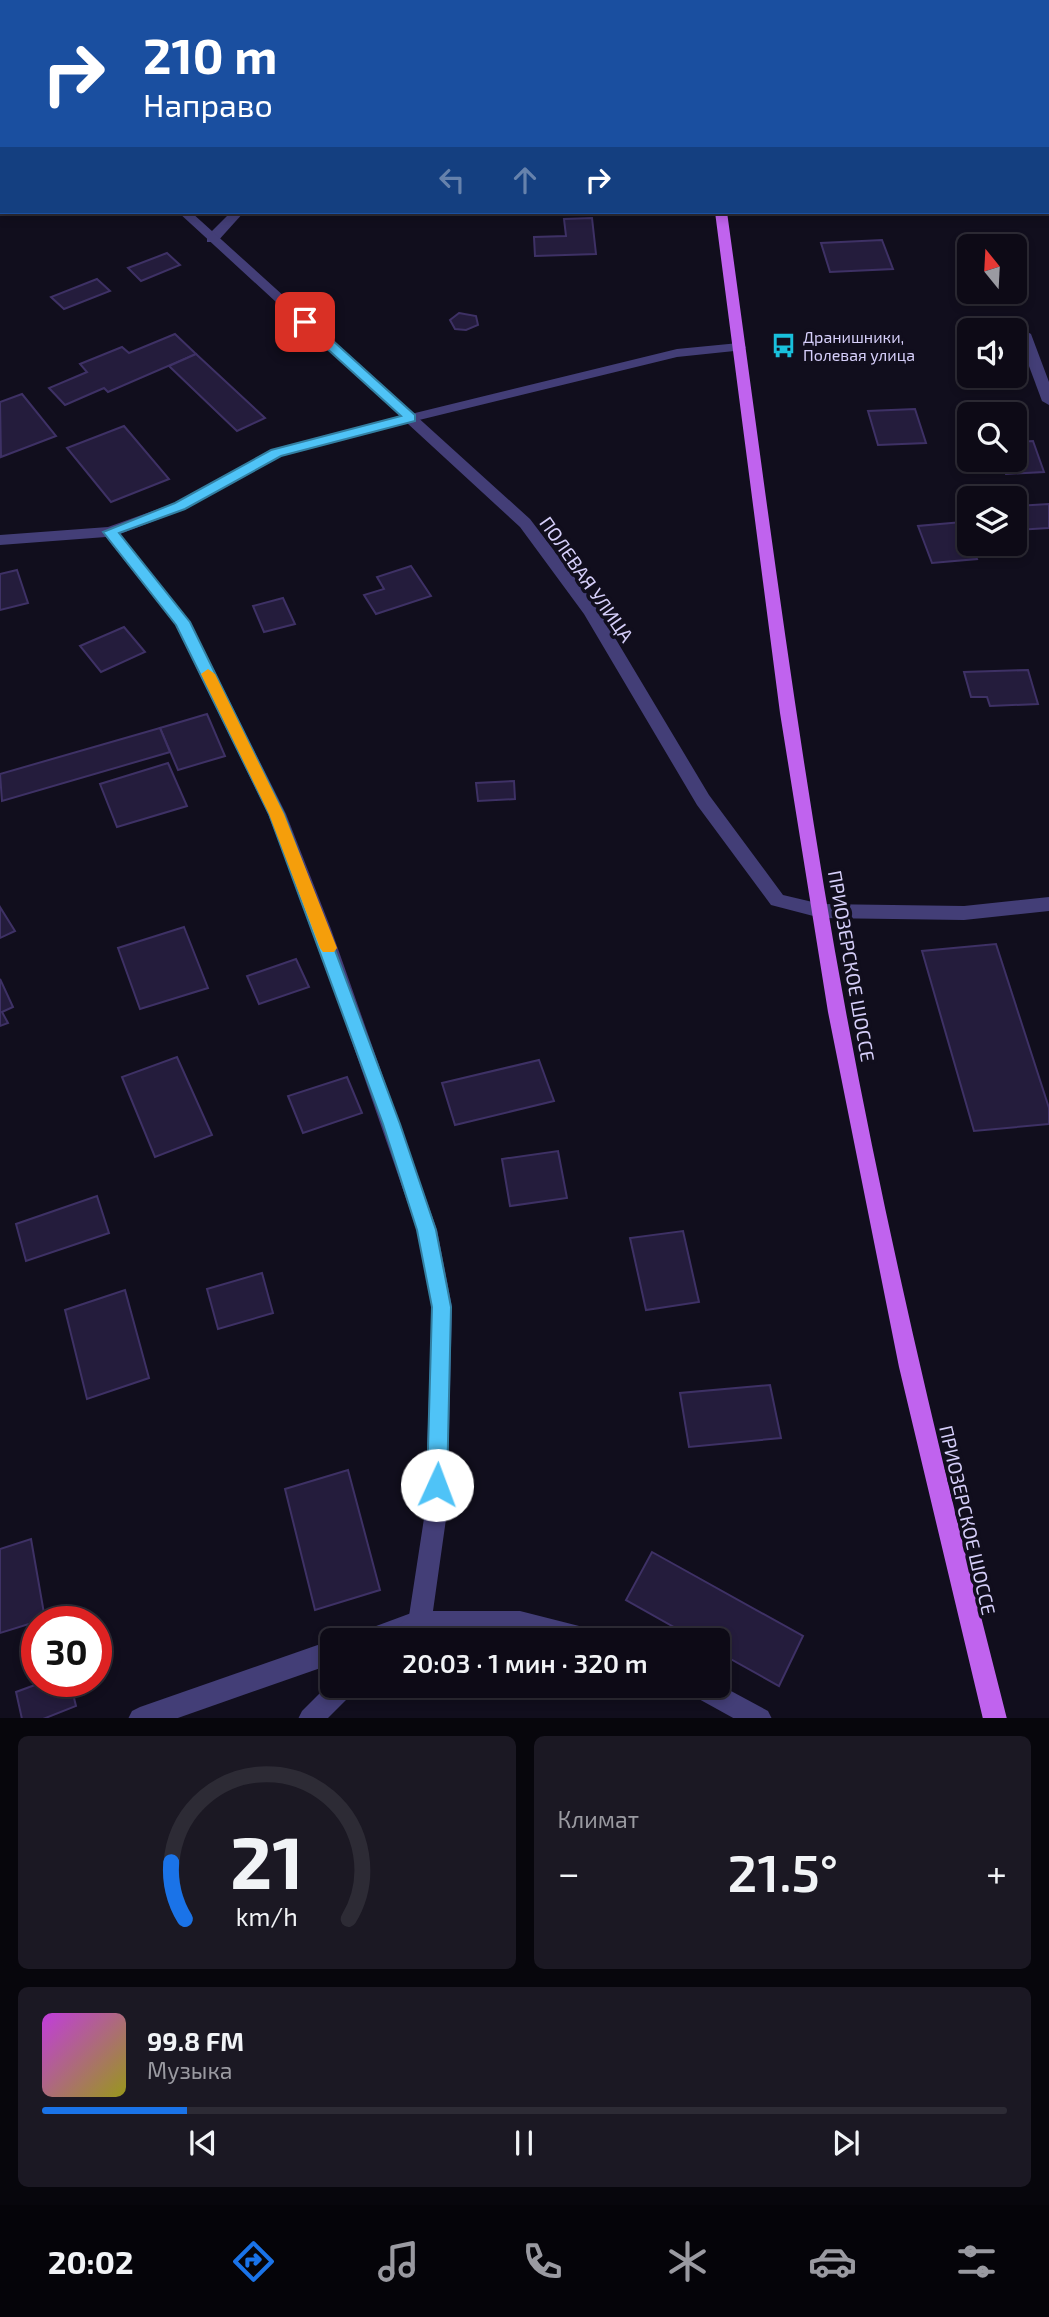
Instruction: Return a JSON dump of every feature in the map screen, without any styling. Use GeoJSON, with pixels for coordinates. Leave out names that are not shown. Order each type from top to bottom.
{"type":"FeatureCollection","features":[{"type":"Feature","properties":{"kind":"main road","name":"ПРИОЗЕРСКОЕ ШОССЕ"},"geometry":{"type":"LineString","coordinates":[[721,214],[778,636],[821,911],[862,1145],[897,1309],[995,1718]]}},
{"type":"Feature","properties":{"kind":"street","name":"ПОЛЕВАЯ УЛИЦА"},"geometry":{"type":"LineString","coordinates":[[186,214],[525,523],[590,610],[703,800],[777,900],[821,911],[964,913],[1049,904]]}},
{"type":"Feature","properties":{"kind":"street"},"geometry":{"type":"LineString","coordinates":[[212,239],[236,214]]}},
{"type":"Feature","properties":{"kind":"street"},"geometry":{"type":"LineString","coordinates":[[1027,342],[1049,401]]}},
{"type":"Feature","properties":{"kind":"street"},"geometry":{"type":"LineString","coordinates":[[0,540],[110,532],[180,506],[276,453],[677,353],[739,347]]}},
{"type":"Feature","properties":{"kind":"street"},"geometry":{"type":"LineString","coordinates":[[110,532],[182,622],[277,814],[322,929],[427,1230],[442,1307],[440,1407],[436,1512],[421,1622],[414,1628]]}},
{"type":"Feature","properties":{"kind":"street"},"geometry":{"type":"LineString","coordinates":[[403,1628],[421,1622],[520,1623],[540,1628]]}},
{"type":"Feature","properties":{"kind":"street"},"geometry":{"type":"LineString","coordinates":[[140,1718],[320,1656]]}},
{"type":"Feature","properties":{"kind":"street"},"geometry":{"type":"LineString","coordinates":[[310,1718],[331,1698]]}},
{"type":"Feature","properties":{"kind":"street"},"geometry":{"type":"LineString","coordinates":[[721,1698],[760,1718]]}},
{"type":"Feature","properties":{"kind":"building"},"geometry":{"type":"Polygon","coordinates":[[[592,218],[596,254],[535,256],[534,237],[566,236],[564,219],[592,218]]]}},
{"type":"Feature","properties":{"kind":"building"},"geometry":{"type":"Polygon","coordinates":[[[882,240],[893,269],[830,272],[821,243],[882,240]]]}},
{"type":"Feature","properties":{"kind":"building"},"geometry":{"type":"Polygon","coordinates":[[[167,253],[180,265],[141,281],[128,268],[167,253]]]}},
{"type":"Feature","properties":{"kind":"building"},"geometry":{"type":"Polygon","coordinates":[[[97,279],[110,291],[64,309],[51,297],[97,279]]]}},
{"type":"Feature","properties":{"kind":"building"},"geometry":{"type":"Polygon","coordinates":[[[459,313],[476,316],[478,325],[466,330],[455,329],[450,320],[459,313]]]}},
{"type":"Feature","properties":{"kind":"building"},"geometry":{"type":"Polygon","coordinates":[[[175,334],[196,354],[108,392],[104,388],[65,405],[49,388],[87,372],[80,364],[122,347],[129,353],[175,334]]]}},
{"type":"Feature","properties":{"kind":"building"},"geometry":{"type":"Polygon","coordinates":[[[196,354],[265,418],[237,431],[169,366],[196,354]]]}},
{"type":"Feature","properties":{"kind":"building"},"geometry":{"type":"Polygon","coordinates":[[[22,394],[56,436],[1,457],[0,402],[22,394]]]}},
{"type":"Feature","properties":{"kind":"building"},"geometry":{"type":"Polygon","coordinates":[[[915,409],[926,443],[878,445],[868,411],[915,409]]]}},
{"type":"Feature","properties":{"kind":"building"},"geometry":{"type":"Polygon","coordinates":[[[124,426],[169,479],[111,502],[67,448],[124,426]]]}},
{"type":"Feature","properties":{"kind":"building"},"geometry":{"type":"Polygon","coordinates":[[[1027,441],[1033,441],[1044,472],[1006,474],[1005,472],[1027,472],[1027,441]]]}},
{"type":"Feature","properties":{"kind":"building"},"geometry":{"type":"Polygon","coordinates":[[[1049,504],[1049,528],[1027,529],[1027,505],[1049,504]]]}},
{"type":"Feature","properties":{"kind":"building"},"geometry":{"type":"Polygon","coordinates":[[[957,522],[957,556],[976,556],[977,559],[932,563],[918,526],[957,522]]]}},
{"type":"Feature","properties":{"kind":"building"},"geometry":{"type":"Polygon","coordinates":[[[411,566],[431,596],[376,614],[364,595],[384,589],[377,577],[411,566]]]}},
{"type":"Feature","properties":{"kind":"building"},"geometry":{"type":"Polygon","coordinates":[[[17,570],[28,603],[0,610],[0,574],[17,570]]]}},
{"type":"Feature","properties":{"kind":"building"},"geometry":{"type":"Polygon","coordinates":[[[283,598],[295,624],[264,632],[253,606],[283,598]]]}},
{"type":"Feature","properties":{"kind":"building"},"geometry":{"type":"Polygon","coordinates":[[[124,627],[145,652],[101,672],[80,646],[124,627]]]}},
{"type":"Feature","properties":{"kind":"building"},"geometry":{"type":"Polygon","coordinates":[[[1028,670],[1038,704],[990,706],[987,697],[971,697],[964,672],[1028,670]]]}},
{"type":"Feature","properties":{"kind":"building"},"geometry":{"type":"Polygon","coordinates":[[[207,714],[225,756],[178,770],[160,728],[207,714]]]}},
{"type":"Feature","properties":{"kind":"building"},"geometry":{"type":"Polygon","coordinates":[[[160,728],[170,752],[2,801],[0,774],[160,728]]]}},
{"type":"Feature","properties":{"kind":"building"},"geometry":{"type":"Polygon","coordinates":[[[168,763],[187,806],[117,827],[100,784],[168,763]]]}},
{"type":"Feature","properties":{"kind":"building"},"geometry":{"type":"Polygon","coordinates":[[[514,781],[515,799],[478,801],[476,783],[514,781]]]}},
{"type":"Feature","properties":{"kind":"building"},"geometry":{"type":"Polygon","coordinates":[[[0,907],[15,931],[0,938],[0,907]]]}},
{"type":"Feature","properties":{"kind":"building"},"geometry":{"type":"Polygon","coordinates":[[[184,927],[208,988],[140,1009],[118,948],[184,927]]]}},
{"type":"Feature","properties":{"kind":"building"},"geometry":{"type":"Polygon","coordinates":[[[996,944],[1049,1108],[1049,1124],[974,1131],[922,951],[996,944]]]}},
{"type":"Feature","properties":{"kind":"building"},"geometry":{"type":"Polygon","coordinates":[[[296,959],[309,987],[259,1004],[247,976],[296,959]]]}},
{"type":"Feature","properties":{"kind":"building"},"geometry":{"type":"Polygon","coordinates":[[[0,979],[13,1007],[2,1012],[8,1023],[0,1026],[0,979]]]}},
{"type":"Feature","properties":{"kind":"building"},"geometry":{"type":"Polygon","coordinates":[[[177,1057],[212,1135],[155,1157],[122,1077],[177,1057]]]}},
{"type":"Feature","properties":{"kind":"building"},"geometry":{"type":"Polygon","coordinates":[[[539,1060],[554,1101],[455,1125],[442,1083],[539,1060]]]}},
{"type":"Feature","properties":{"kind":"building"},"geometry":{"type":"Polygon","coordinates":[[[347,1077],[362,1113],[303,1133],[288,1096],[347,1077]]]}},
{"type":"Feature","properties":{"kind":"building"},"geometry":{"type":"Polygon","coordinates":[[[558,1151],[567,1198],[510,1206],[502,1159],[558,1151]]]}},
{"type":"Feature","properties":{"kind":"building"},"geometry":{"type":"Polygon","coordinates":[[[97,1196],[109,1233],[26,1261],[16,1224],[97,1196]]]}},
{"type":"Feature","properties":{"kind":"building"},"geometry":{"type":"Polygon","coordinates":[[[683,1231],[699,1302],[646,1310],[630,1238],[683,1231]]]}},
{"type":"Feature","properties":{"kind":"building"},"geometry":{"type":"Polygon","coordinates":[[[262,1273],[273,1313],[218,1329],[207,1289],[262,1273]]]}},
{"type":"Feature","properties":{"kind":"building"},"geometry":{"type":"Polygon","coordinates":[[[125,1290],[149,1378],[87,1399],[65,1310],[125,1290]]]}},
{"type":"Feature","properties":{"kind":"building"},"geometry":{"type":"Polygon","coordinates":[[[770,1385],[781,1438],[689,1447],[680,1393],[770,1385]]]}},
{"type":"Feature","properties":{"kind":"building"},"geometry":{"type":"Polygon","coordinates":[[[348,1470],[380,1590],[315,1610],[285,1489],[348,1470]]]}},
{"type":"Feature","properties":{"kind":"building"},"geometry":{"type":"Polygon","coordinates":[[[31,1539],[43,1606],[21,1606],[21,1626],[0,1633],[0,1549],[31,1539]]]}},
{"type":"Feature","properties":{"kind":"building"},"geometry":{"type":"Polygon","coordinates":[[[652,1552],[803,1636],[779,1686],[730,1659],[730,1628],[676,1628],[626,1600],[652,1552]]]}},
{"type":"Feature","properties":{"kind":"building"},"geometry":{"type":"Polygon","coordinates":[[[21,1690],[21,1697],[74,1697],[76,1706],[46,1718],[22,1718],[16,1692],[21,1690]]]}},
{"type":"Feature","properties":{"kind":"slow traffic"},"geometry":{"type":"LineString","coordinates":[[208,674],[277,814],[329,948]]}},
{"type":"Feature","properties":{"kind":"place","name":"Дранишники, Полевая улица"},"geometry":{"type":"Point","coordinates":[783,345]}},
{"type":"Feature","properties":{"kind":"route"},"geometry":{"type":"LineString","coordinates":[[305,322],[411,418],[276,453],[180,506],[110,532],[182,622],[277,814],[322,929],[391,1124],[427,1230],[442,1307],[437,1485]]}}]}
